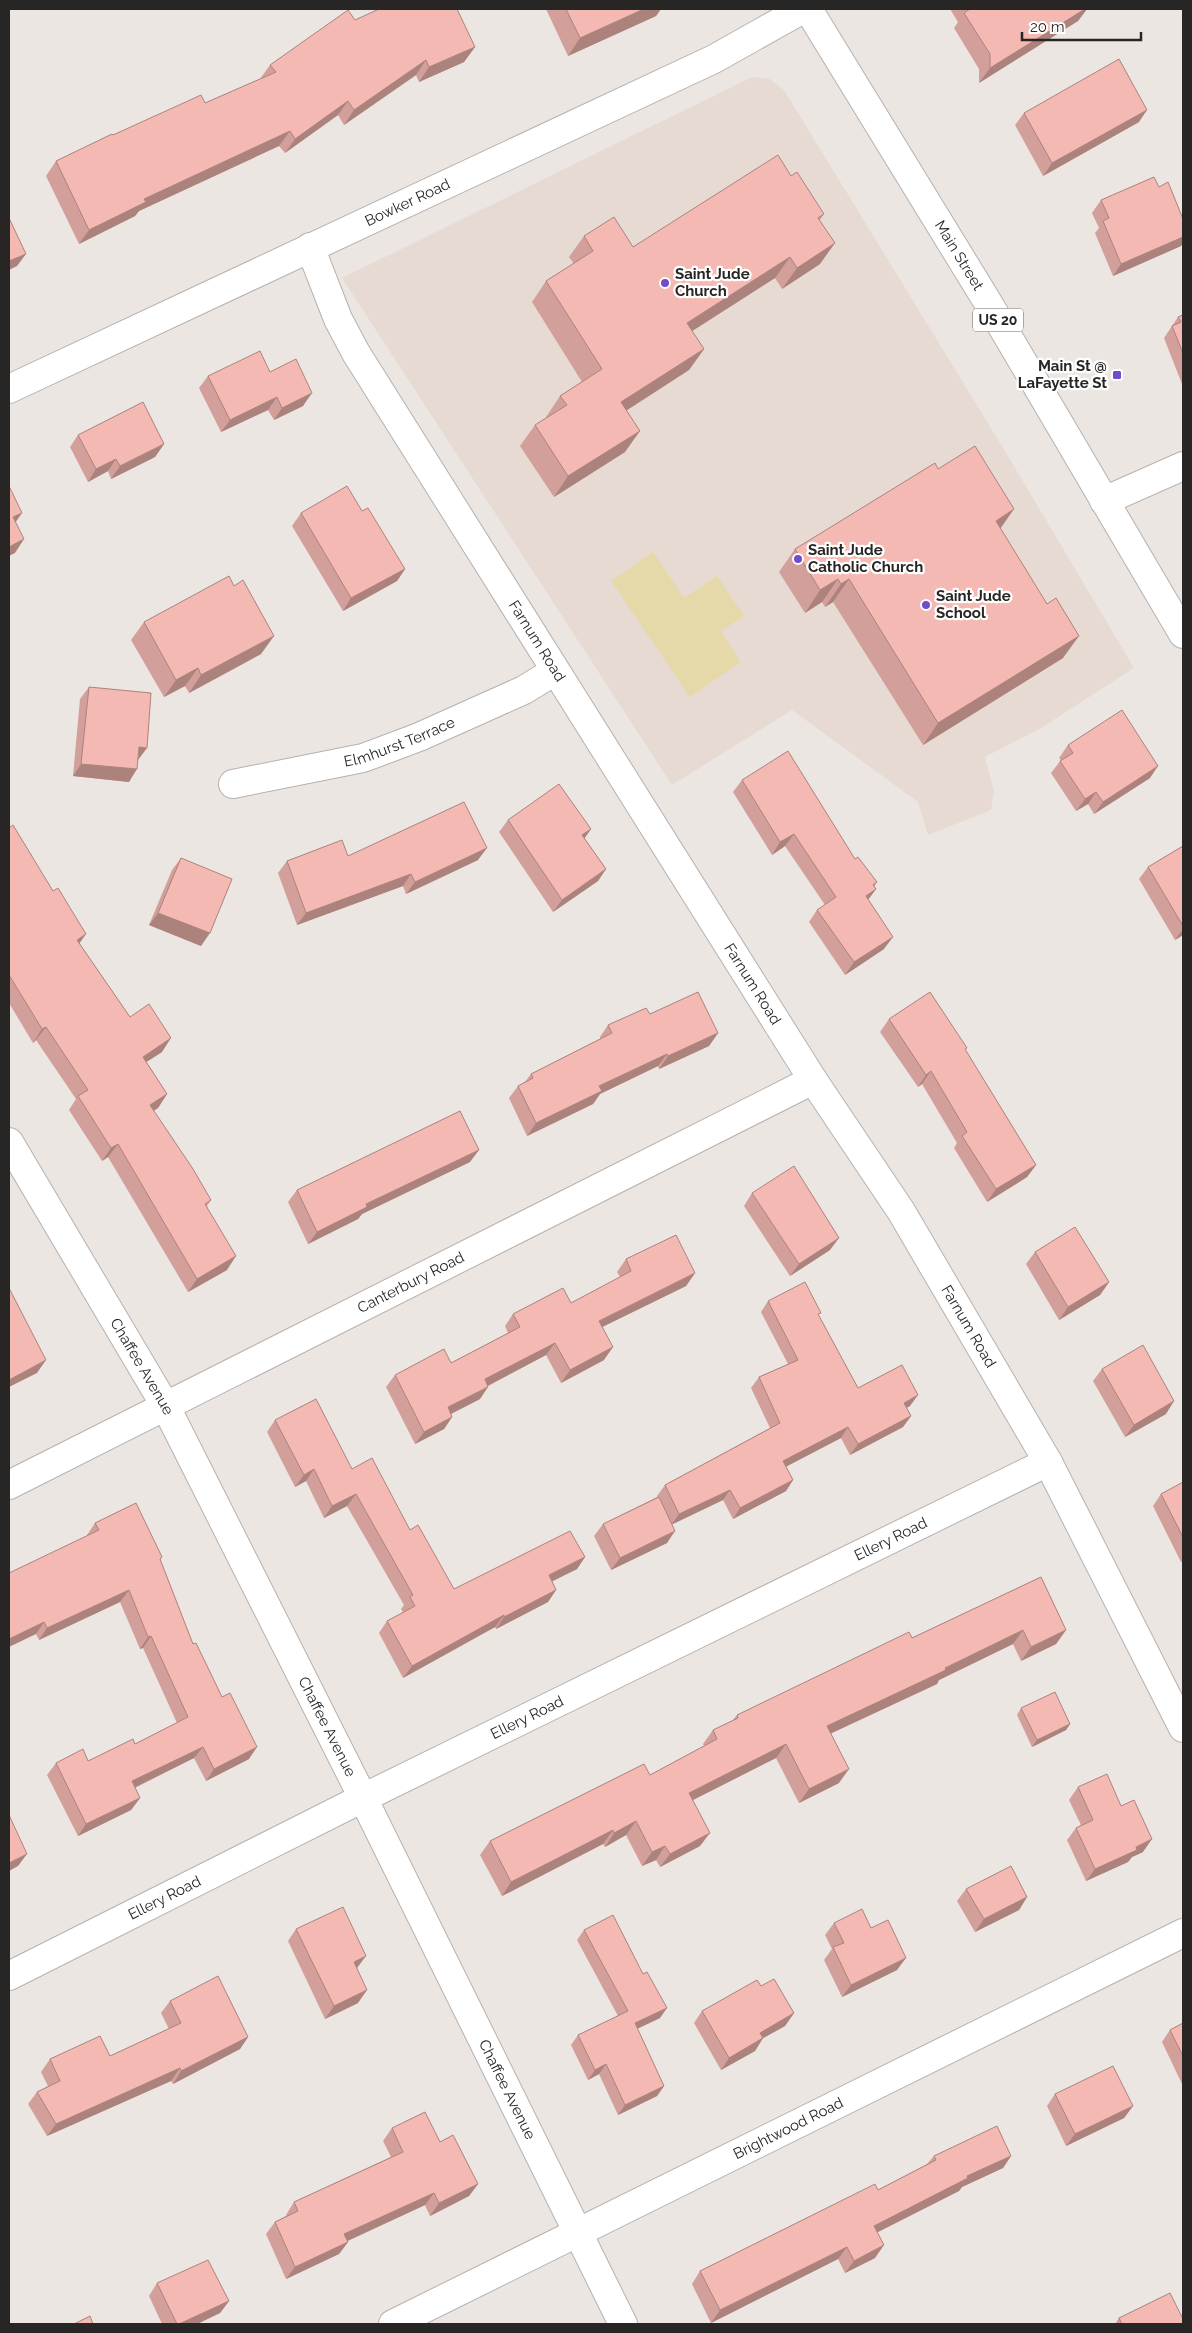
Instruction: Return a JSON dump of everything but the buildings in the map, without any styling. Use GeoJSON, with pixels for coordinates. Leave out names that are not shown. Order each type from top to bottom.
{"type":"FeatureCollection","features":[{"type":"Feature","properties":{"kind":"street","name":"Bowker Road"},"geometry":{"type":"LineString","coordinates":[[9,389],[714,59],[803,9]]}},
{"type":"Feature","properties":{"kind":"street","name":"Main Street"},"geometry":{"type":"LineString","coordinates":[[808,9],[987,301],[1183,634]]}},
{"type":"Feature","properties":{"kind":"street","name":"Farnum Road"},"geometry":{"type":"LineString","coordinates":[[310,247],[338,319],[356,353],[813,1080],[901,1211],[1048,1462],[1183,1728]]}},
{"type":"Feature","properties":{"kind":"street"},"geometry":{"type":"LineString","coordinates":[[1104,501],[1183,466]]}},
{"type":"Feature","properties":{"kind":"street","name":"Elmhurst Terrace"},"geometry":{"type":"LineString","coordinates":[[233,784],[363,758],[419,737],[524,690],[555,671]]}},
{"type":"Feature","properties":{"kind":"street","name":"Canterbury Road"},"geometry":{"type":"LineString","coordinates":[[9,1485],[813,1080]]}},
{"type":"Feature","properties":{"kind":"street","name":"Chaffee Avenue"},"geometry":{"type":"LineString","coordinates":[[9,1142],[166,1407],[363,1798],[623,2324]]}},
{"type":"Feature","properties":{"kind":"street","name":"Ellery Road"},"geometry":{"type":"LineString","coordinates":[[9,1976],[363,1798],[1048,1462]]}},
{"type":"Feature","properties":{"kind":"street","name":"Brightwood Road"},"geometry":{"type":"LineString","coordinates":[[393,2324],[1183,1933]]}},
{"type":"Feature","properties":{"kind":"shaded area","name":"Saint Jude Catholic Church"},"geometry":{"type":"Polygon","coordinates":[[[752,77],[770,79],[784,90],[1005,451],[1134,668],[1041,728],[985,757],[994,791],[991,810],[928,835],[918,802],[792,710],[672,785],[342,278],[752,77]]]}},
{"type":"Feature","properties":{"kind":"shaded area"},"geometry":{"type":"Polygon","coordinates":[[[653,552],[684,598],[717,576],[744,616],[721,631],[741,662],[690,697],[611,581],[653,552]]]}},
{"type":"Feature","properties":{"kind":"place","name":"Saint Jude Church"},"geometry":{"type":"Point","coordinates":[665,283]}},
{"type":"Feature","properties":{"kind":"place","name":"Main St @ LaFayette St"},"geometry":{"type":"Point","coordinates":[1117,375]}},
{"type":"Feature","properties":{"kind":"place","name":"Saint Jude Catholic Church"},"geometry":{"type":"Point","coordinates":[798,559]}},
{"type":"Feature","properties":{"kind":"place","name":"Saint Jude School"},"geometry":{"type":"Point","coordinates":[926,605]}}]}
